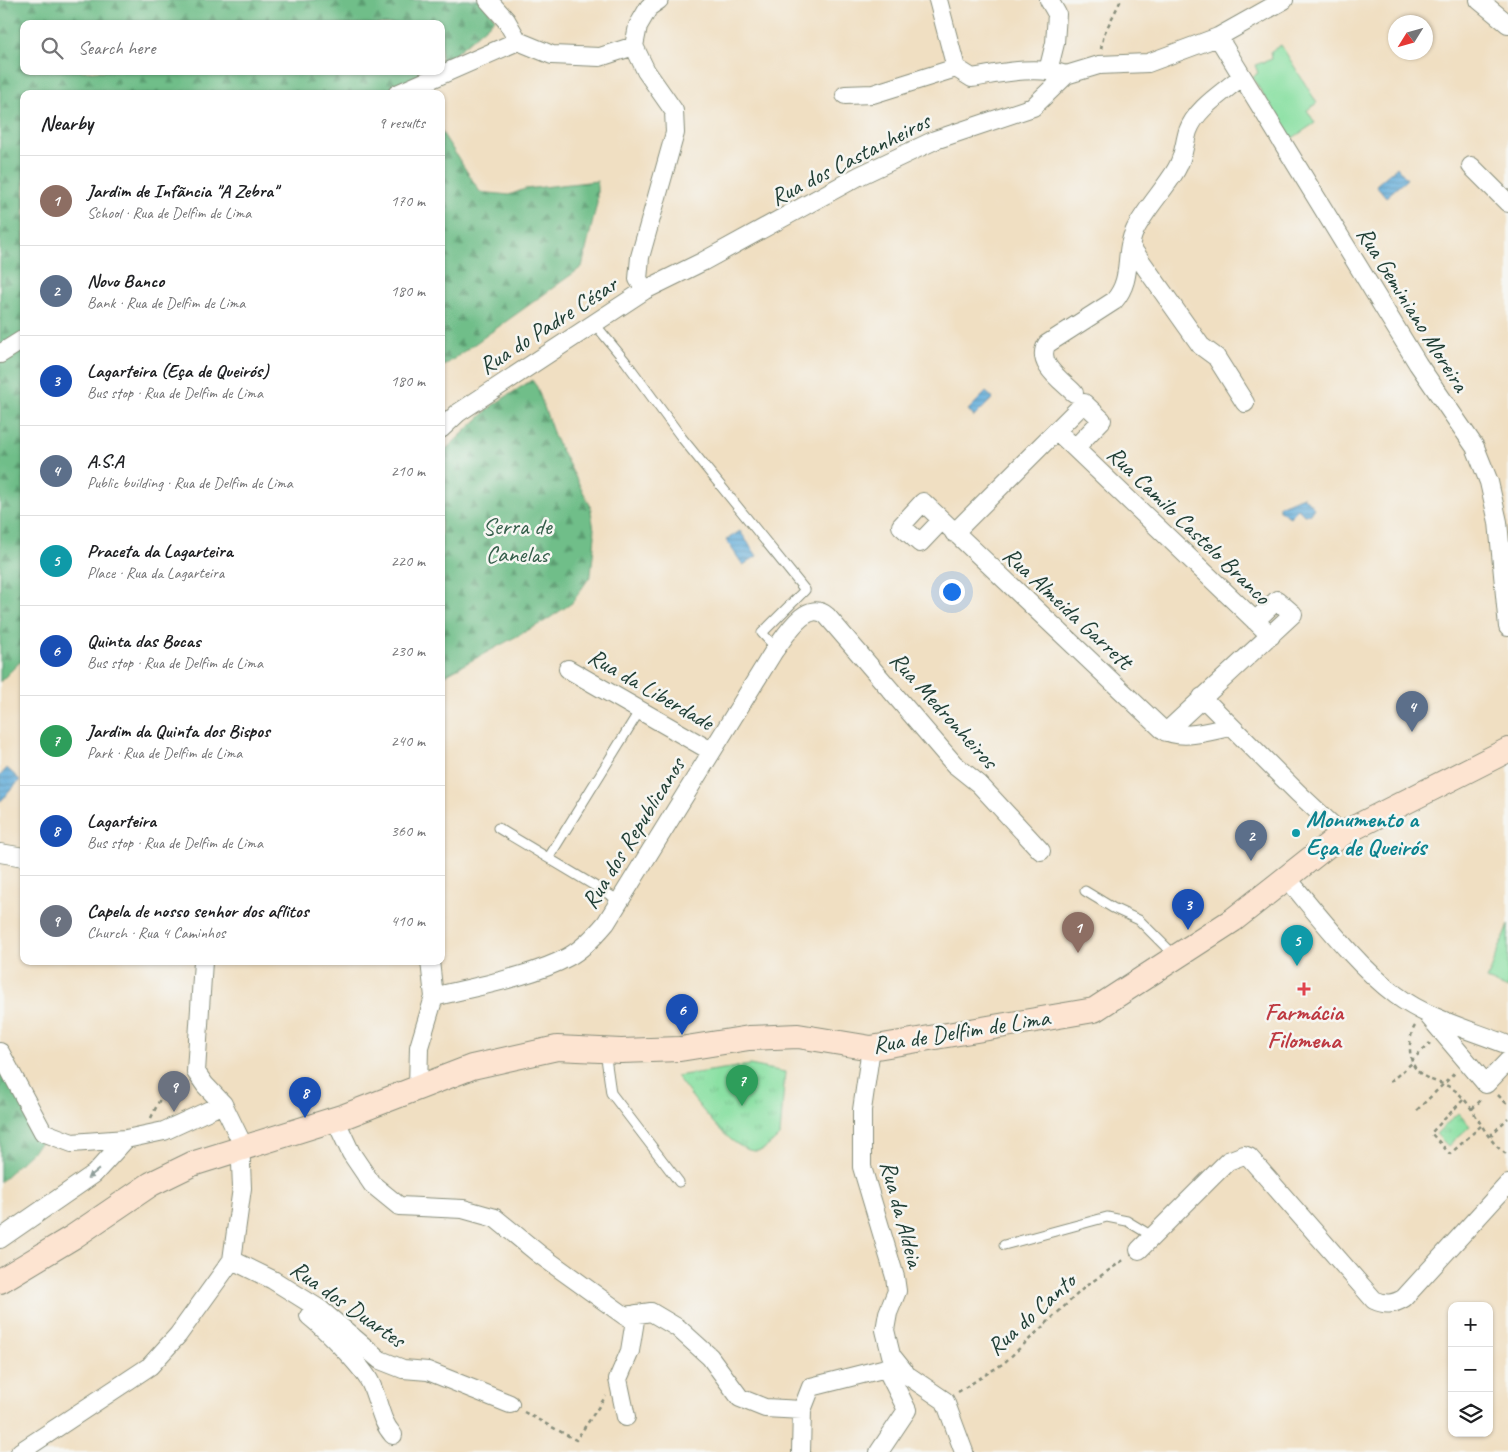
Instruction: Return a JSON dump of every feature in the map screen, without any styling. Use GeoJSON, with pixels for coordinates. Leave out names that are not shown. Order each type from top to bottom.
{"type":"FeatureCollection","features":[{"type":"Feature","properties":{"kind":"main road","name":"Rua de Delfim de Lima"},"geometry":{"type":"LineString","coordinates":[[0,1281],[72,1238],[151,1184],[192,1164],[335,1120],[472,1067],[557,1048],[605,1050],[680,1049],[749,1038],[798,1036],[871,1048],[1094,1010],[1233,920],[1342,834],[1508,750]]}},
{"type":"Feature","properties":{"kind":"street"},"geometry":{"type":"LineString","coordinates":[[488,0],[506,20],[518,41],[552,55],[600,56],[634,46],[638,26],[649,6],[659,0]]}},
{"type":"Feature","properties":{"kind":"street"},"geometry":{"type":"LineString","coordinates":[[938,0],[956,68],[972,78],[1006,72],[1048,71],[1066,76]]}},
{"type":"Feature","properties":{"kind":"street"},"geometry":{"type":"LineString","coordinates":[[1048,71],[1055,43],[1057,14],[1050,0]]}},
{"type":"Feature","properties":{"kind":"street","name":"Rua dos Castanheiros"},"geometry":{"type":"LineString","coordinates":[[645,290],[702,262],[898,157],[935,140],[1034,107],[1066,76],[1099,65],[1148,63],[1218,38],[1284,0]]}},
{"type":"Feature","properties":{"kind":"street"},"geometry":{"type":"LineString","coordinates":[[1479,0],[1508,24]]}},
{"type":"Feature","properties":{"kind":"street","name":"Rua Geminiano Moreira"},"geometry":{"type":"LineString","coordinates":[[1218,38],[1418,364],[1475,448],[1489,482],[1498,522],[1507,616]]}},
{"type":"Feature","properties":{"kind":"street"},"geometry":{"type":"LineString","coordinates":[[445,73],[518,41]]}},
{"type":"Feature","properties":{"kind":"street","name":"Rua do Padre César"},"geometry":{"type":"LineString","coordinates":[[445,425],[458,413],[645,290],[638,279],[640,256],[674,133],[674,111],[646,71],[634,46]]}},
{"type":"Feature","properties":{"kind":"street"},"geometry":{"type":"LineString","coordinates":[[845,96],[873,94],[956,68]]}},
{"type":"Feature","properties":{"kind":"street"},"geometry":{"type":"LineString","coordinates":[[406,90],[440,75]]}},
{"type":"Feature","properties":{"kind":"street"},"geometry":{"type":"LineString","coordinates":[[1058,431],[1079,398],[1044,362],[1043,350],[1047,344],[1114,301],[1122,292],[1135,230],[1177,168],[1185,150],[1188,130],[1195,118],[1241,77]]}},
{"type":"Feature","properties":{"kind":"street"},"geometry":{"type":"LineString","coordinates":[[1470,166],[1508,202]]}},
{"type":"Feature","properties":{"kind":"street"},"geometry":{"type":"LineString","coordinates":[[1131,247],[1201,346],[1216,357],[1245,403]]}},
{"type":"Feature","properties":{"kind":"street"},"geometry":{"type":"LineString","coordinates":[[0,354],[20,342]]}},
{"type":"Feature","properties":{"kind":"street","name":"Rua Camilo Castelo Branco"},"geometry":{"type":"LineString","coordinates":[[1076,448],[1102,420],[1079,398]]}},
{"type":"Feature","properties":{"kind":"street","name":"Rua Camilo Castelo Branco"},"geometry":{"type":"LineString","coordinates":[[1058,431],[1271,636]]}},
{"type":"Feature","properties":{"kind":"street","name":"Rua Almeida Garrett"},"geometry":{"type":"LineString","coordinates":[[1058,431],[947,527],[1164,731]]}},
{"type":"Feature","properties":{"kind":"street"},"geometry":{"type":"LineString","coordinates":[[1164,731],[1271,636],[1293,614],[1277,600],[1255,621]]}},
{"type":"Feature","properties":{"kind":"street","name":"Rua Medronheiros"},"geometry":{"type":"LineString","coordinates":[[809,612],[819,610],[827,616],[954,764],[978,784],[1041,851]]}},
{"type":"Feature","properties":{"kind":"street","name":"Rua dos Republicanos"},"geometry":{"type":"LineString","coordinates":[[434,997],[544,967],[568,957],[598,932],[620,901],[776,648],[798,620],[809,612]]}},
{"type":"Feature","properties":{"kind":"street","name":"Rua da Liberdade"},"geometry":{"type":"LineString","coordinates":[[568,669],[712,751]]}},
{"type":"Feature","properties":{"kind":"street"},"geometry":{"type":"LineString","coordinates":[[1202,697],[1230,727],[1342,834]]}},
{"type":"Feature","properties":{"kind":"street"},"geometry":{"type":"LineString","coordinates":[[1164,731],[1186,734],[1230,727]]}},
{"type":"Feature","properties":{"kind":"street"},"geometry":{"type":"LineString","coordinates":[[0,853],[20,856]]}},
{"type":"Feature","properties":{"kind":"street"},"geometry":{"type":"LineString","coordinates":[[1287,878],[1377,979],[1397,996],[1425,1012],[1508,1045]]}},
{"type":"Feature","properties":{"kind":"street"},"geometry":{"type":"LineString","coordinates":[[20,1452],[150,1366],[239,1264],[242,1188],[240,1139],[223,1104],[205,1085],[196,1072],[203,965]]}},
{"type":"Feature","properties":{"kind":"street"},"geometry":{"type":"LineString","coordinates":[[418,1088],[419,1047],[434,997],[430,965]]}},
{"type":"Feature","properties":{"kind":"street"},"geometry":{"type":"LineString","coordinates":[[1425,1012],[1486,1084],[1508,1061]]}},
{"type":"Feature","properties":{"kind":"street","name":"Rua da Aldeia"},"geometry":{"type":"LineString","coordinates":[[871,1048],[862,1110],[862,1167],[895,1277],[897,1291],[888,1313],[884,1330],[891,1355],[892,1367],[945,1401]]}},
{"type":"Feature","properties":{"kind":"street"},"geometry":{"type":"LineString","coordinates":[[0,1052],[44,1132],[72,1143],[126,1139],[164,1131],[223,1104]]}},
{"type":"Feature","properties":{"kind":"street"},"geometry":{"type":"LineString","coordinates":[[335,1120],[351,1153],[372,1184],[399,1206],[463,1209],[495,1218],[539,1254],[625,1316],[651,1312],[678,1328],[710,1357],[740,1398],[765,1408],[802,1410]]}},
{"type":"Feature","properties":{"kind":"street"},"geometry":{"type":"LineString","coordinates":[[0,1239],[94,1174],[126,1139]]}},
{"type":"Feature","properties":{"kind":"street"},"geometry":{"type":"LineString","coordinates":[[1139,1250],[1228,1162],[1244,1155],[1249,1157],[1374,1300],[1388,1304],[1404,1298],[1508,1184]]}},
{"type":"Feature","properties":{"kind":"street"},"geometry":{"type":"LineString","coordinates":[[239,1264],[324,1328],[370,1381],[385,1425],[393,1435]]}},
{"type":"Feature","properties":{"kind":"street","name":"Rua dos Duartes"},"geometry":{"type":"LineString","coordinates":[[239,1264],[273,1280],[321,1310],[380,1360],[403,1369],[428,1371],[510,1404]]}},
{"type":"Feature","properties":{"kind":"street"},"geometry":{"type":"LineString","coordinates":[[626,1417],[618,1379],[630,1351],[636,1314]]}},
{"type":"Feature","properties":{"kind":"street"},"geometry":{"type":"LineString","coordinates":[[801,1452],[802,1410],[811,1386],[892,1367],[907,1410],[880,1452]]}},
{"type":"Feature","properties":{"kind":"street"},"geometry":{"type":"LineString","coordinates":[[945,1401],[964,1452]]}},
{"type":"Feature","properties":{"kind":"lane"},"geometry":{"type":"LineString","coordinates":[[594,323],[626,362],[682,438],[805,590],[762,633],[776,648]]}},
{"type":"Feature","properties":{"kind":"lane"},"geometry":{"type":"LineString","coordinates":[[549,857],[640,710]]}},
{"type":"Feature","properties":{"kind":"lane"},"geometry":{"type":"LineString","coordinates":[[498,828],[620,901]]}},
{"type":"Feature","properties":{"kind":"lane"},"geometry":{"type":"LineString","coordinates":[[1085,891],[1113,908],[1139,920],[1176,957]]}},
{"type":"Feature","properties":{"kind":"lane"},"geometry":{"type":"LineString","coordinates":[[605,1050],[611,1092],[679,1182]]}},
{"type":"Feature","properties":{"kind":"lane"},"geometry":{"type":"LineString","coordinates":[[1004,1245],[1107,1217],[1127,1221],[1152,1236]]}},
{"type":"Feature","properties":{"kind":"path"},"geometry":{"type":"LineString","coordinates":[[1099,65],[1104,34],[1121,0]]}},
{"type":"Feature","properties":{"kind":"path"},"geometry":{"type":"LineString","coordinates":[[1425,1012],[1412,1031],[1412,1062],[1422,1076],[1456,1091],[1498,1148],[1508,1155]]}},
{"type":"Feature","properties":{"kind":"path"},"geometry":{"type":"LineString","coordinates":[[1390,1082],[1442,1032]]}},
{"type":"Feature","properties":{"kind":"path"},"geometry":{"type":"LineString","coordinates":[[155,1108],[160,1098],[196,1072]]}},
{"type":"Feature","properties":{"kind":"path"},"geometry":{"type":"LineString","coordinates":[[1417,1110],[1443,1085]]}},
{"type":"Feature","properties":{"kind":"path"},"geometry":{"type":"LineString","coordinates":[[1492,1089],[1508,1105]]}},
{"type":"Feature","properties":{"kind":"path"},"geometry":{"type":"LineString","coordinates":[[1464,1100],[1431,1134],[1450,1154],[1482,1125]]}},
{"type":"Feature","properties":{"kind":"path"},"geometry":{"type":"LineString","coordinates":[[1490,1136],[1508,1118]]}},
{"type":"Feature","properties":{"kind":"path","name":"Rua do Canto"},"geometry":{"type":"LineString","coordinates":[[945,1401],[1004,1363],[1086,1286],[1139,1250]]}},
{"type":"Feature","properties":{"kind":"path"},"geometry":{"type":"LineString","coordinates":[[510,1404],[576,1440],[618,1379]]}},
{"type":"Feature","properties":{"kind":"green space"},"geometry":{"type":"Polygon","coordinates":[[[0,0],[481,0],[495,19],[445,63],[445,20],[20,20],[20,75],[430,75],[427,78],[427,90],[20,90],[20,662],[0,682],[0,0]]]}},
{"type":"Feature","properties":{"kind":"green space"},"geometry":{"type":"Polygon","coordinates":[[[1281,45],[1317,103],[1307,110],[1315,123],[1291,139],[1252,77],[1258,73],[1255,65],[1272,59],[1271,51],[1281,45]]]}},
{"type":"Feature","properties":{"kind":"green space"},"geometry":{"type":"Polygon","coordinates":[[[445,137],[480,192],[509,195],[525,189],[597,181],[597,203],[582,267],[445,365],[445,137]]]}},
{"type":"Feature","properties":{"kind":"green space","name":"Serra de Canelas"},"geometry":{"type":"Polygon","coordinates":[[[532,380],[537,387],[555,438],[590,505],[595,536],[591,575],[572,603],[545,621],[445,675],[445,450],[493,405],[532,380]]]}},
{"type":"Feature","properties":{"kind":"green space"},"geometry":{"type":"Polygon","coordinates":[[[1508,925],[1508,989],[1487,980],[1508,925]]]}},
{"type":"Feature","properties":{"kind":"green space"},"geometry":{"type":"Polygon","coordinates":[[[0,1060],[46,1138],[0,1182],[0,1060]]]}},
{"type":"Feature","properties":{"kind":"green space"},"geometry":{"type":"Polygon","coordinates":[[[750,1065],[785,1072],[780,1135],[762,1150],[751,1150],[739,1145],[727,1136],[714,1124],[676,1076],[750,1065]]]}},
{"type":"Feature","properties":{"kind":"green space"},"geometry":{"type":"Polygon","coordinates":[[[1458,1113],[1470,1126],[1448,1146],[1436,1134],[1458,1113]]]}},
{"type":"Feature","properties":{"kind":"water"},"geometry":{"type":"Polygon","coordinates":[[[1397,167],[1407,179],[1386,197],[1376,185],[1397,167]]]}},
{"type":"Feature","properties":{"kind":"water"},"geometry":{"type":"Polygon","coordinates":[[[986,392],[993,398],[974,417],[968,410],[986,392]]]}},
{"type":"Feature","properties":{"kind":"water"},"geometry":{"type":"Polygon","coordinates":[[[1303,496],[1314,508],[1310,514],[1304,515],[1298,509],[1290,517],[1279,510],[1279,506],[1303,496]]]}},
{"type":"Feature","properties":{"kind":"water"},"geometry":{"type":"Polygon","coordinates":[[[740,531],[757,556],[743,565],[726,540],[740,531]]]}},
{"type":"Feature","properties":{"kind":"water"},"geometry":{"type":"Polygon","coordinates":[[[7,768],[20,780],[0,802],[0,776],[7,768]]]}},
{"type":"Feature","properties":{"kind":"place","name":"A.S.A"},"geometry":{"type":"Point","coordinates":[1412,732]}},
{"type":"Feature","properties":{"kind":"place","name":"Monumento a Eça de Queirós"},"geometry":{"type":"Point","coordinates":[1296,833]}},
{"type":"Feature","properties":{"kind":"place","name":"Novo Banco"},"geometry":{"type":"Point","coordinates":[1251,861]}},
{"type":"Feature","properties":{"kind":"place","name":"Lagarteira (Eça de Queirós)"},"geometry":{"type":"Point","coordinates":[1188,930]}},
{"type":"Feature","properties":{"kind":"place","name":"Jardim de Infãncia \"A Zebra\""},"geometry":{"type":"Point","coordinates":[1078,953]}},
{"type":"Feature","properties":{"kind":"place","name":"Praceta da Lagarteira"},"geometry":{"type":"Point","coordinates":[1297,966]}},
{"type":"Feature","properties":{"kind":"place","name":"Farmácia Filomena"},"geometry":{"type":"Point","coordinates":[1304,989]}},
{"type":"Feature","properties":{"kind":"place","name":"Quinta das Bocas"},"geometry":{"type":"Point","coordinates":[682,1035]}},
{"type":"Feature","properties":{"kind":"place","name":"Jardim da Quinta dos Bispos"},"geometry":{"type":"Point","coordinates":[742,1106]}},
{"type":"Feature","properties":{"kind":"place","name":"Capela de nosso senhor dos aflitos"},"geometry":{"type":"Point","coordinates":[174,1112]}},
{"type":"Feature","properties":{"kind":"place","name":"Lagarteira"},"geometry":{"type":"Point","coordinates":[305,1118]}}]}
